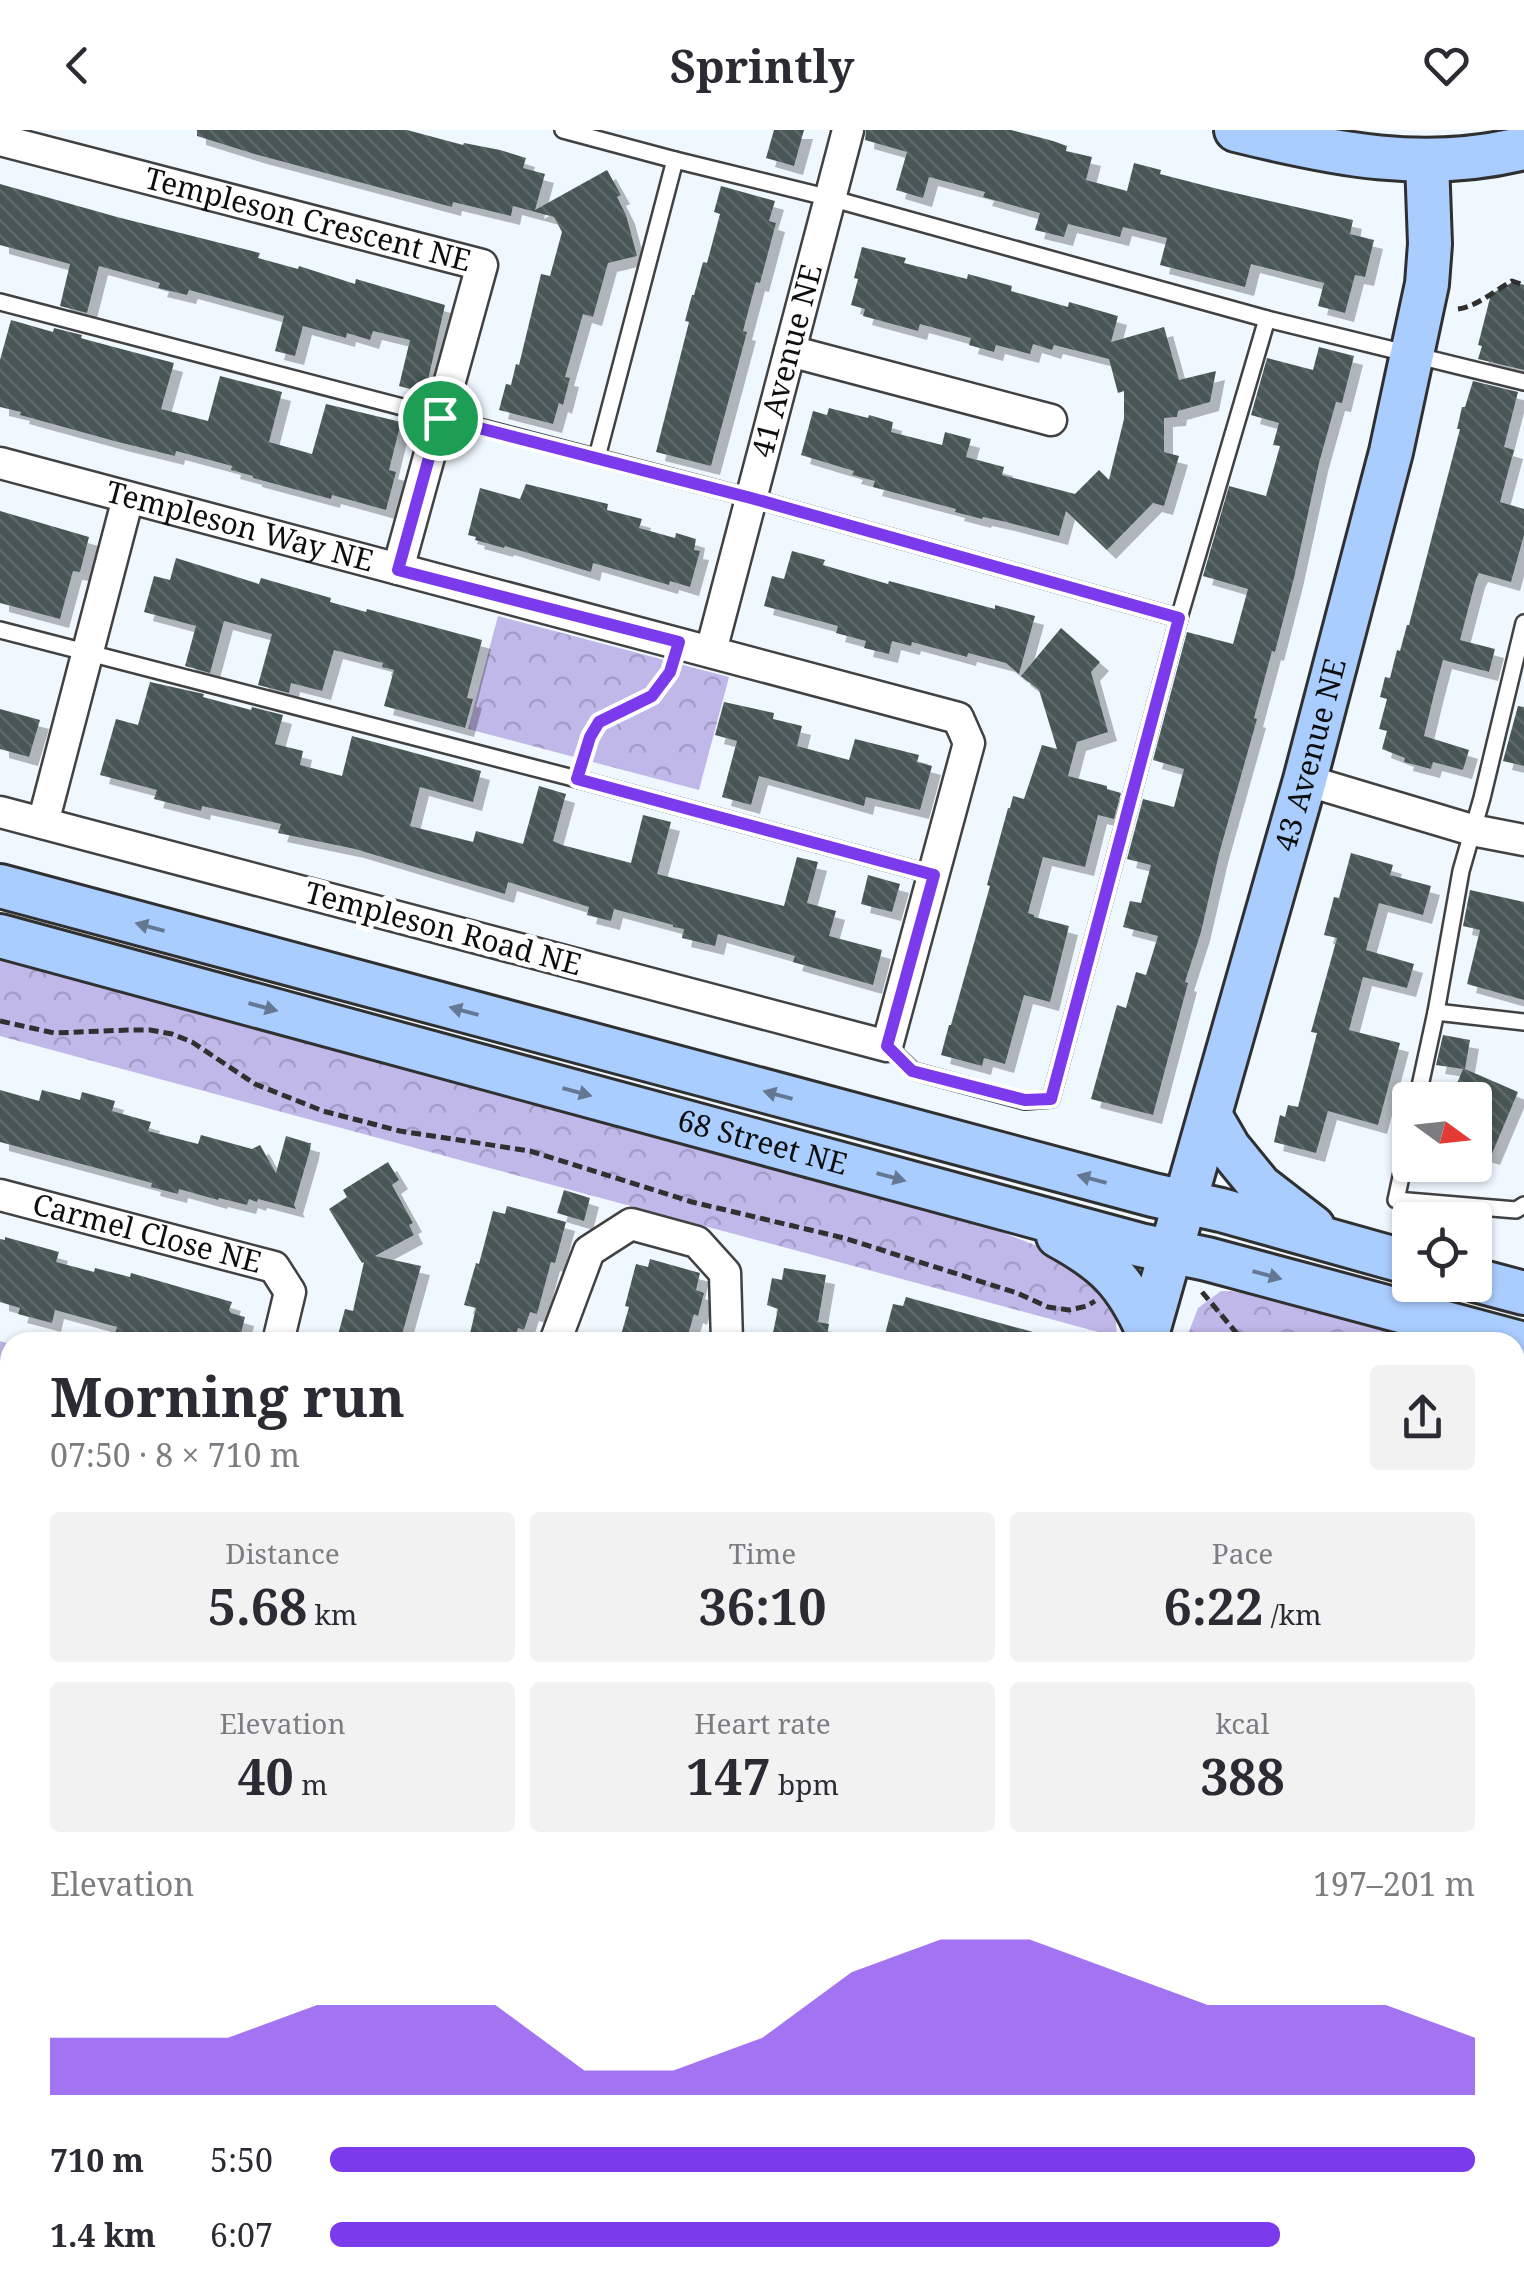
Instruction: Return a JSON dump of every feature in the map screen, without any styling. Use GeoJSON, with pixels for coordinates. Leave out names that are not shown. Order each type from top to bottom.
{"type":"FeatureCollection","features":[{"type":"Feature","properties":{"kind":"main road"},"geometry":{"type":"LineString","coordinates":[[1236,130],[1369,158],[1427,161],[1524,148]]}},
{"type":"Feature","properties":{"kind":"main road","name":"43 Avenue NE"},"geometry":{"type":"LineString","coordinates":[[1148,1332],[1305,780],[1391,452],[1428,284],[1427,161]]}},
{"type":"Feature","properties":{"kind":"main road","name":"68 Street NE"},"geometry":{"type":"LineString","coordinates":[[0,886],[1392,1258]]}},
{"type":"Feature","properties":{"kind":"main road","name":"68 Street NE"},"geometry":{"type":"LineString","coordinates":[[0,936],[1140,1245],[1479,1332]]}},
{"type":"Feature","properties":{"kind":"main road"},"geometry":{"type":"LineString","coordinates":[[1211,1118],[1228,1148],[1260,1186],[1333,1243]]}},
{"type":"Feature","properties":{"kind":"main road"},"geometry":{"type":"LineString","coordinates":[[1004,1208],[1072,1243],[1105,1266],[1137,1306],[1145,1332]]}},
{"type":"Feature","properties":{"kind":"main road"},"geometry":{"type":"LineString","coordinates":[[1492,1285],[1524,1293]]}},
{"type":"Feature","properties":{"kind":"street","name":"41 Avenue NE"},"geometry":{"type":"LineString","coordinates":[[710,651],[848,130]]}},
{"type":"Feature","properties":{"kind":"street","name":"Templeson Crescent NE"},"geometry":{"type":"LineString","coordinates":[[0,140],[482,265],[398,570]]}},
{"type":"Feature","properties":{"kind":"street"},"geometry":{"type":"LineString","coordinates":[[790,352],[1051,420]]}},
{"type":"Feature","properties":{"kind":"street","name":"Templeson Way NE"},"geometry":{"type":"LineString","coordinates":[[0,463],[958,718],[969,743],[887,1046]]}},
{"type":"Feature","properties":{"kind":"street"},"geometry":{"type":"LineString","coordinates":[[43,823],[128,498]]}},
{"type":"Feature","properties":{"kind":"street"},"geometry":{"type":"LineString","coordinates":[[1305,780],[1472,830],[1524,840]]}},
{"type":"Feature","properties":{"kind":"street","name":"Templeson Road NE"},"geometry":{"type":"LineString","coordinates":[[0,812],[887,1046]]}},
{"type":"Feature","properties":{"kind":"street","name":"Carmel Close NE"},"geometry":{"type":"LineString","coordinates":[[0,1195],[274,1267],[290,1292],[280,1332]]}},
{"type":"Feature","properties":{"kind":"street"},"geometry":{"type":"LineString","coordinates":[[559,1332],[589,1251],[631,1224],[697,1242],[725,1273],[726,1332]]}},
{"type":"Feature","properties":{"kind":"lane"},"geometry":{"type":"LineString","coordinates":[[563,130],[830,198],[1266,319],[1524,382]]}},
{"type":"Feature","properties":{"kind":"lane"},"geometry":{"type":"LineString","coordinates":[[597,458],[675,160]]}},
{"type":"Feature","properties":{"kind":"lane"},"geometry":{"type":"LineString","coordinates":[[0,302],[751,498],[1179,618]]}},
{"type":"Feature","properties":{"kind":"lane"},"geometry":{"type":"LineString","coordinates":[[887,1046],[912,1071],[1025,1100],[1051,1099],[1179,618],[1266,319]]}},
{"type":"Feature","properties":{"kind":"lane"},"geometry":{"type":"LineString","coordinates":[[1422,1082],[1461,871],[1524,623]]}},
{"type":"Feature","properties":{"kind":"lane"},"geometry":{"type":"LineString","coordinates":[[0,630],[934,875]]}},
{"type":"Feature","properties":{"kind":"lane"},"geometry":{"type":"LineString","coordinates":[[1436,1012],[1524,1022]]}},
{"type":"Feature","properties":{"kind":"lane"},"geometry":{"type":"LineString","coordinates":[[1400,1182],[1396,1200],[1516,1210],[1524,1205]]}},
{"type":"Feature","properties":{"kind":"path"},"geometry":{"type":"LineString","coordinates":[[1458,309],[1484,300],[1512,281],[1524,285]]}},
{"type":"Feature","properties":{"kind":"path"},"geometry":{"type":"LineString","coordinates":[[577,779],[599,722],[652,696],[670,672],[679,642]]}},
{"type":"Feature","properties":{"kind":"path"},"geometry":{"type":"LineString","coordinates":[[0,1021],[54,1034],[150,1030],[172,1034],[192,1042],[255,1084],[323,1112],[400,1131],[530,1151],[692,1202],[844,1238],[1048,1306],[1069,1310],[1099,1299]]}},
{"type":"Feature","properties":{"kind":"path"},"geometry":{"type":"LineString","coordinates":[[1200,1290],[1235,1332]]}},
{"type":"Feature","properties":{"kind":"green space"},"geometry":{"type":"Polygon","coordinates":[[[498,616],[729,677],[699,790],[468,729],[498,616]]]}},
{"type":"Feature","properties":{"kind":"green space"},"geometry":{"type":"Polygon","coordinates":[[[0,953],[968,1219],[1087,1270],[1115,1309],[1117,1332],[1098,1332],[0,1036],[0,953]]]}},
{"type":"Feature","properties":{"kind":"green space"},"geometry":{"type":"Polygon","coordinates":[[[1221,1291],[1253,1292],[1403,1332],[1189,1332],[1198,1308],[1221,1291]]]}},
{"type":"Feature","properties":{"kind":"building"},"geometry":{"type":"Polygon","coordinates":[[[197,130],[407,130],[500,150],[526,158],[523,168],[545,174],[535,210],[607,170],[621,195],[617,197],[637,256],[608,263],[593,317],[583,314],[565,377],[570,378],[563,405],[559,403],[553,424],[499,410],[506,384],[511,385],[516,364],[519,365],[541,274],[550,276],[562,232],[554,217],[513,206],[511,216],[453,202],[452,207],[258,155],[197,136],[197,130]]]}},
{"type":"Feature","properties":{"kind":"building"},"geometry":{"type":"Polygon","coordinates":[[[774,130],[804,130],[794,166],[766,158],[774,130]]]}},
{"type":"Feature","properties":{"kind":"building"},"geometry":{"type":"Polygon","coordinates":[[[866,130],[1011,130],[1092,157],[1086,180],[1127,191],[1134,163],[1161,170],[1160,174],[1353,220],[1350,234],[1374,240],[1365,277],[1355,275],[1345,313],[1318,306],[1324,283],[1251,264],[1245,287],[1160,265],[1167,238],[1123,227],[1120,237],[1068,224],[1064,237],[1035,230],[1040,213],[983,197],[985,192],[929,177],[923,198],[896,190],[907,152],[865,140],[866,130]]]}},
{"type":"Feature","properties":{"kind":"building"},"geometry":{"type":"Polygon","coordinates":[[[0,184],[260,253],[258,258],[298,269],[299,266],[355,284],[356,279],[445,305],[425,393],[399,386],[410,340],[373,331],[370,340],[303,326],[295,356],[275,351],[284,316],[189,290],[187,295],[158,288],[160,283],[99,266],[87,313],[60,306],[70,264],[0,245],[0,184]]]}},
{"type":"Feature","properties":{"kind":"building"},"geometry":{"type":"Polygon","coordinates":[[[721,186],[775,201],[769,221],[776,223],[760,283],[756,282],[743,331],[747,332],[711,466],[656,452],[689,322],[685,321],[720,214],[714,212],[721,186]]]}},
{"type":"Feature","properties":{"kind":"building"},"geometry":{"type":"Polygon","coordinates":[[[862,247],[906,258],[904,263],[967,279],[968,274],[1068,307],[1069,302],[1118,316],[1111,342],[1164,327],[1179,380],[1216,371],[1210,402],[1178,411],[1177,417],[1164,418],[1164,452],[1179,456],[1164,506],[1153,503],[1107,550],[1066,511],[1059,536],[955,512],[956,509],[873,487],[875,481],[852,475],[854,471],[801,455],[813,411],[827,415],[829,408],[893,422],[891,432],[942,445],[945,432],[971,439],[966,457],[1004,467],[1002,475],[1075,494],[1099,470],[1109,480],[1124,419],[1124,391],[1118,393],[1109,359],[1054,345],[1052,350],[1033,344],[1030,354],[996,345],[994,352],[969,345],[971,338],[920,324],[918,331],[863,316],[865,309],[851,305],[862,247]]]}},
{"type":"Feature","properties":{"kind":"building"},"geometry":{"type":"Polygon","coordinates":[[[1513,282],[1524,285],[1524,370],[1478,359],[1491,294],[1513,282]]]}},
{"type":"Feature","properties":{"kind":"building"},"geometry":{"type":"Polygon","coordinates":[[[11,320],[53,332],[54,328],[82,335],[84,339],[174,363],[161,409],[208,421],[220,376],[282,392],[269,442],[312,454],[326,404],[401,422],[389,470],[396,472],[386,510],[332,495],[331,499],[253,478],[231,470],[232,466],[176,451],[175,456],[118,442],[0,407],[0,360],[11,320]]]}},
{"type":"Feature","properties":{"kind":"building"},"geometry":{"type":"Polygon","coordinates":[[[1319,347],[1354,356],[1342,403],[1336,402],[1319,463],[1294,578],[1254,718],[1257,719],[1153,1115],[1091,1099],[1117,1005],[1126,1008],[1136,972],[1146,975],[1158,936],[1123,927],[1130,901],[1141,903],[1151,865],[1127,859],[1143,799],[1174,807],[1184,769],[1153,760],[1187,632],[1233,644],[1248,589],[1203,576],[1229,486],[1266,496],[1280,446],[1273,445],[1279,423],[1251,415],[1267,358],[1313,370],[1319,347]]]}},
{"type":"Feature","properties":{"kind":"building"},"geometry":{"type":"Polygon","coordinates":[[[1473,381],[1518,392],[1504,447],[1514,450],[1500,502],[1524,509],[1524,535],[1511,582],[1479,573],[1460,640],[1495,649],[1489,672],[1443,660],[1435,690],[1424,736],[1469,750],[1463,770],[1433,762],[1431,769],[1404,762],[1405,758],[1382,749],[1387,731],[1379,729],[1387,699],[1380,697],[1409,625],[1460,429],[1462,407],[1473,381]]]}},
{"type":"Feature","properties":{"kind":"building"},"geometry":{"type":"Polygon","coordinates":[[[526,484],[608,504],[607,510],[642,519],[639,528],[696,539],[694,550],[700,551],[690,587],[670,581],[669,585],[593,563],[591,572],[468,535],[480,488],[520,499],[526,484]]]}},
{"type":"Feature","properties":{"kind":"building"},"geometry":{"type":"Polygon","coordinates":[[[0,511],[89,537],[80,572],[73,571],[60,619],[0,603],[0,511]]]}},
{"type":"Feature","properties":{"kind":"building"},"geometry":{"type":"Polygon","coordinates":[[[792,551],[825,560],[823,565],[888,584],[889,581],[1035,616],[1019,674],[1006,663],[912,642],[911,646],[892,641],[889,654],[864,648],[866,641],[836,633],[838,626],[764,606],[772,576],[784,579],[792,551]]]}},
{"type":"Feature","properties":{"kind":"building"},"geometry":{"type":"Polygon","coordinates":[[[176,558],[259,584],[261,578],[331,598],[330,602],[482,640],[467,698],[473,699],[465,728],[384,706],[394,670],[382,667],[383,663],[334,650],[322,691],[291,683],[289,693],[258,685],[272,634],[224,621],[210,673],[185,666],[196,626],[144,612],[154,576],[170,580],[176,558]]]}},
{"type":"Feature","properties":{"kind":"building"},"geometry":{"type":"Polygon","coordinates":[[[1061,628],[1100,662],[1091,672],[1108,732],[1077,742],[1068,776],[1121,793],[1114,819],[1098,815],[1085,867],[1043,857],[1028,913],[1069,926],[1050,1002],[1024,995],[1005,1064],[984,1058],[982,1066],[941,1055],[990,886],[987,885],[1008,808],[1013,796],[1024,799],[1042,745],[1057,749],[1039,690],[1021,676],[1061,628]]]}},
{"type":"Feature","properties":{"kind":"building"},"geometry":{"type":"Polygon","coordinates":[[[150,682],[283,715],[275,744],[303,751],[300,765],[342,776],[352,736],[481,771],[473,802],[420,787],[410,826],[473,842],[476,831],[523,844],[539,786],[566,794],[553,841],[562,845],[631,863],[643,815],[671,822],[657,874],[784,906],[797,857],[818,862],[807,903],[836,911],[829,936],[882,950],[873,985],[793,962],[795,956],[718,934],[715,946],[682,938],[684,929],[614,909],[611,921],[587,915],[589,907],[508,882],[505,894],[355,849],[278,833],[281,824],[154,799],[157,790],[100,775],[116,719],[138,725],[150,682]]]}},
{"type":"Feature","properties":{"kind":"building"},"geometry":{"type":"Polygon","coordinates":[[[724,702],[774,713],[773,719],[802,726],[797,746],[849,760],[855,739],[919,755],[917,762],[932,766],[920,810],[866,797],[864,806],[759,776],[751,805],[722,797],[737,741],[715,735],[724,702]]]}},
{"type":"Feature","properties":{"kind":"building"},"geometry":{"type":"Polygon","coordinates":[[[1518,706],[1524,707],[1524,766],[1503,761],[1518,706]]]}},
{"type":"Feature","properties":{"kind":"building"},"geometry":{"type":"Polygon","coordinates":[[[0,709],[40,720],[29,757],[0,749],[0,709]]]}},
{"type":"Feature","properties":{"kind":"building"},"geometry":{"type":"Polygon","coordinates":[[[1351,853],[1393,865],[1390,875],[1431,886],[1423,915],[1379,903],[1366,950],[1414,964],[1407,988],[1363,977],[1349,1030],[1400,1043],[1378,1125],[1328,1111],[1316,1153],[1274,1142],[1280,1115],[1285,1117],[1288,1105],[1298,1107],[1317,1033],[1311,1032],[1337,938],[1324,935],[1351,853]]]}},
{"type":"Feature","properties":{"kind":"building"},"geometry":{"type":"Polygon","coordinates":[[[868,875],[900,884],[892,912],[861,904],[868,875]]]}},
{"type":"Feature","properties":{"kind":"building"},"geometry":{"type":"Polygon","coordinates":[[[1470,890],[1524,902],[1524,1000],[1467,984],[1480,930],[1463,926],[1470,890]]]}},
{"type":"Feature","properties":{"kind":"building"},"geometry":{"type":"Polygon","coordinates":[[[1443,1035],[1470,1040],[1465,1069],[1518,1092],[1492,1154],[1492,1082],[1458,1082],[1463,1069],[1436,1065],[1443,1035]]]}},
{"type":"Feature","properties":{"kind":"building"},"geometry":{"type":"Polygon","coordinates":[[[0,1090],[39,1101],[42,1090],[80,1100],[82,1092],[115,1101],[112,1111],[151,1122],[148,1131],[198,1144],[201,1135],[252,1149],[260,1145],[276,1173],[286,1136],[311,1143],[296,1209],[258,1199],[249,1199],[247,1205],[179,1189],[178,1194],[151,1187],[152,1183],[0,1142],[0,1090]]]}},
{"type":"Feature","properties":{"kind":"building"},"geometry":{"type":"Polygon","coordinates":[[[388,1162],[399,1180],[392,1185],[413,1223],[409,1225],[414,1235],[375,1256],[421,1266],[403,1332],[339,1332],[345,1309],[353,1311],[364,1262],[329,1209],[347,1197],[343,1190],[388,1162]]]}},
{"type":"Feature","properties":{"kind":"building"},"geometry":{"type":"Polygon","coordinates":[[[564,1190],[590,1198],[584,1221],[557,1213],[564,1190]]]}},
{"type":"Feature","properties":{"kind":"building"},"geometry":{"type":"Polygon","coordinates":[[[507,1206],[566,1222],[555,1263],[551,1262],[537,1314],[530,1312],[524,1330],[470,1332],[476,1308],[464,1305],[476,1263],[479,1264],[493,1211],[505,1214],[507,1206]]]}},
{"type":"Feature","properties":{"kind":"building"},"geometry":{"type":"Polygon","coordinates":[[[0,1239],[59,1252],[56,1262],[94,1272],[95,1268],[130,1277],[131,1273],[232,1302],[231,1313],[245,1317],[241,1332],[116,1332],[117,1327],[55,1310],[52,1323],[18,1314],[20,1308],[0,1302],[0,1239]]]}},
{"type":"Feature","properties":{"kind":"building"},"geometry":{"type":"Polygon","coordinates":[[[650,1259],[700,1273],[696,1290],[704,1293],[689,1332],[622,1332],[636,1264],[648,1267],[650,1259]]]}},
{"type":"Feature","properties":{"kind":"building"},"geometry":{"type":"Polygon","coordinates":[[[784,1268],[826,1275],[818,1322],[829,1324],[828,1332],[773,1332],[778,1309],[767,1305],[772,1278],[782,1280],[784,1268]]]}},
{"type":"Feature","properties":{"kind":"building"},"geometry":{"type":"Polygon","coordinates":[[[906,1297],[1033,1332],[886,1332],[893,1304],[903,1306],[906,1297]]]}},
{"type":"Feature","properties":{"kind":"route"},"geometry":{"type":"LineString","coordinates":[[440,418],[751,498],[1179,618],[1051,1099],[1025,1100],[912,1071],[887,1046],[934,875],[577,779],[599,722],[652,696],[670,672],[679,642],[398,570],[440,418]]}}]}
